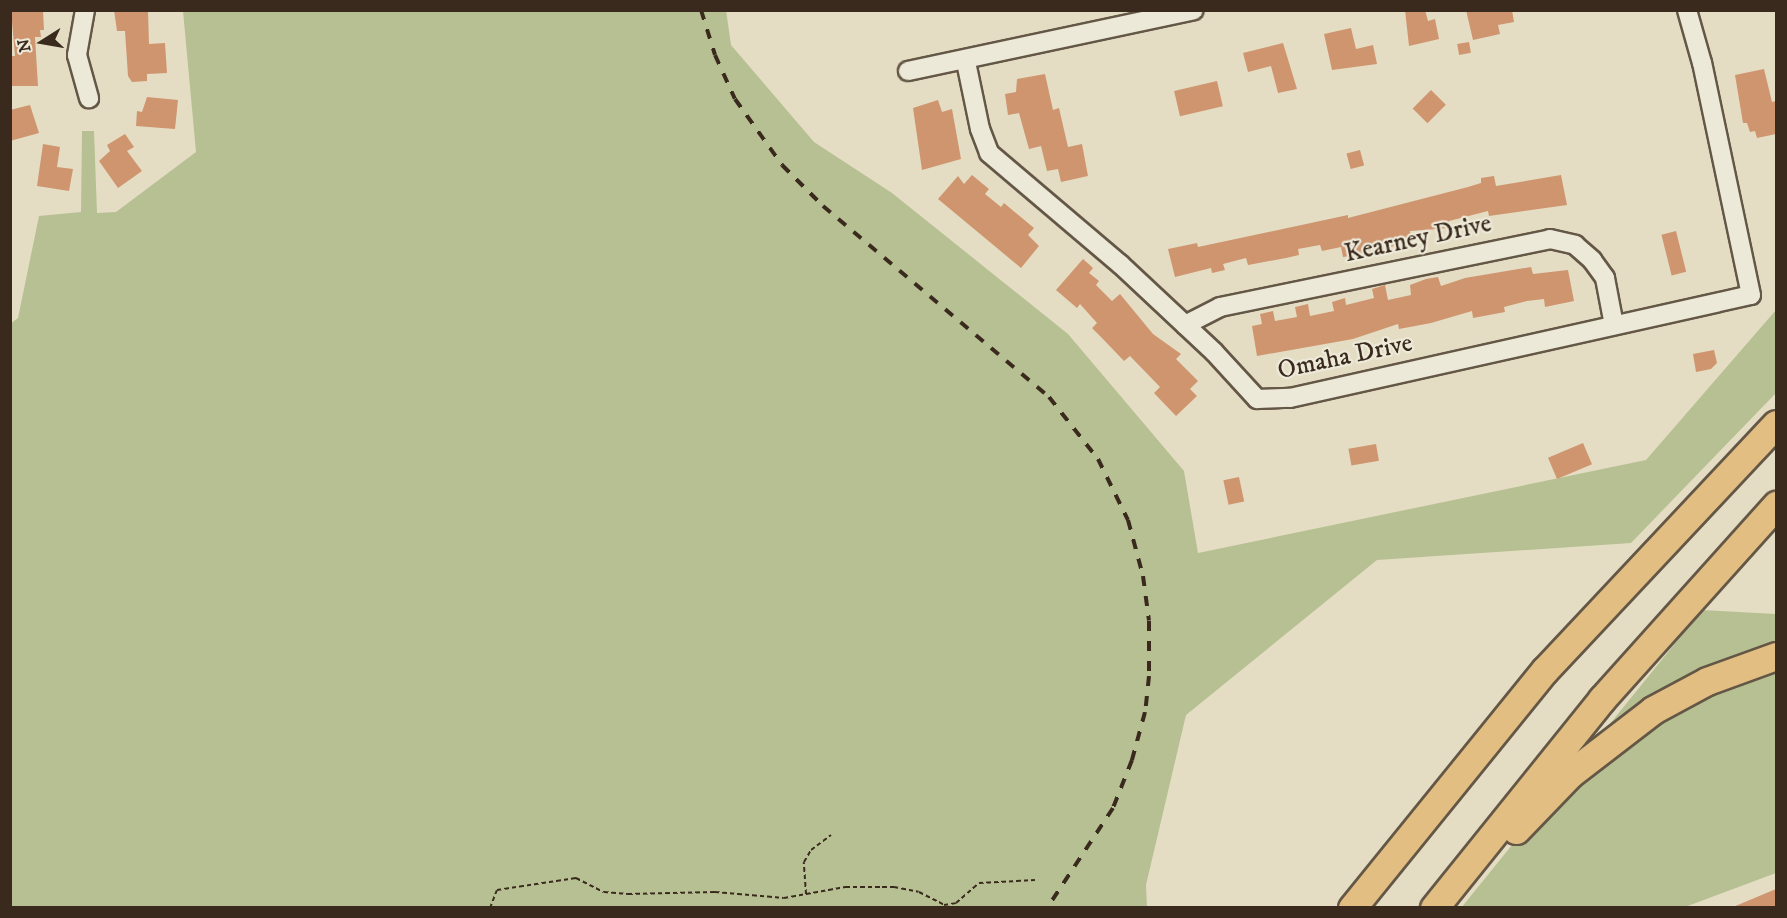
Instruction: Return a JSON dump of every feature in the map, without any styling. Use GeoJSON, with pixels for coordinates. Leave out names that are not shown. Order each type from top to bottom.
{"type":"FeatureCollection","features":[{"type":"Feature","properties":{"kind":"highway"},"geometry":{"type":"LineString","coordinates":[[1352,908],[1595,614],[1776,424]]}},
{"type":"Feature","properties":{"kind":"highway"},"geometry":{"type":"LineString","coordinates":[[1434,908],[1602,699],[1769,512]]}},
{"type":"Feature","properties":{"kind":"highway"},"geometry":{"type":"LineString","coordinates":[[1444,908],[1563,780],[1621,732],[1707,681],[1776,656]]}},
{"type":"Feature","properties":{"kind":"street"},"geometry":{"type":"LineString","coordinates":[[85,10],[77,55],[89,98]]}},
{"type":"Feature","properties":{"kind":"street"},"geometry":{"type":"LineString","coordinates":[[908,71],[966,62],[1194,10]]}},
{"type":"Feature","properties":{"kind":"street","name":"Omaha Drive"},"geometry":{"type":"LineString","coordinates":[[966,62],[980,129],[989,153],[1185,325],[1257,399],[1347,388],[1385,375],[1750,295],[1702,63],[1687,10]]}},
{"type":"Feature","properties":{"kind":"street","name":"Kearney Drive"},"geometry":{"type":"LineString","coordinates":[[1185,325],[1220,307],[1550,239],[1575,245],[1592,260],[1605,278],[1614,325]]}},
{"type":"Feature","properties":{"kind":"path"},"geometry":{"type":"LineString","coordinates":[[807,894],[804,861],[811,850],[831,835]]}},
{"type":"Feature","properties":{"kind":"path"},"geometry":{"type":"LineString","coordinates":[[490,908],[497,890],[576,878],[604,892],[627,894],[715,892],[784,898],[868,886],[894,887],[918,892],[944,904],[956,903],[979,883],[1035,880]]}},
{"type":"Feature","properties":{"kind":"green space"},"geometry":{"type":"Polygon","coordinates":[[[726,10],[731,45],[814,142],[892,193],[1068,334],[1184,471],[1198,553],[1646,460],[1776,310],[1776,393],[1631,543],[1377,560],[1186,715],[1146,885],[1147,907],[11,908],[10,324],[18,318],[39,216],[81,212],[82,131],[94,131],[97,213],[116,212],[196,152],[183,11],[726,10]]]}},
{"type":"Feature","properties":{"kind":"green space"},"geometry":{"type":"Polygon","coordinates":[[[1702,610],[1776,614],[1776,873],[1685,907],[1461,908],[1702,610]]]}},
{"type":"Feature","properties":{"kind":"building"},"geometry":{"type":"Polygon","coordinates":[[[11,10],[43,10],[44,30],[40,30],[41,37],[35,37],[38,86],[10,86],[10,56],[15,56],[11,10]]]}},
{"type":"Feature","properties":{"kind":"building"},"geometry":{"type":"Polygon","coordinates":[[[114,10],[148,10],[149,44],[165,43],[167,73],[147,74],[147,81],[132,82],[128,76],[125,31],[117,31],[114,10]]]}},
{"type":"Feature","properties":{"kind":"building"},"geometry":{"type":"Polygon","coordinates":[[[1405,10],[1425,10],[1428,21],[1435,19],[1439,39],[1409,46],[1405,10]]]}},
{"type":"Feature","properties":{"kind":"building"},"geometry":{"type":"Polygon","coordinates":[[[1466,10],[1512,10],[1514,22],[1498,25],[1500,34],[1473,40],[1466,10]]]}},
{"type":"Feature","properties":{"kind":"building"},"geometry":{"type":"Polygon","coordinates":[[[1351,28],[1356,49],[1373,45],[1377,64],[1332,70],[1324,34],[1351,28]]]}},
{"type":"Feature","properties":{"kind":"building"},"geometry":{"type":"Polygon","coordinates":[[[1469,42],[1471,53],[1459,55],[1457,44],[1469,42]]]}},
{"type":"Feature","properties":{"kind":"building"},"geometry":{"type":"Polygon","coordinates":[[[1283,43],[1297,89],[1278,93],[1271,66],[1248,72],[1243,53],[1283,43]]]}},
{"type":"Feature","properties":{"kind":"building"},"geometry":{"type":"Polygon","coordinates":[[[1764,69],[1772,102],[1776,101],[1776,134],[1757,138],[1755,131],[1750,132],[1747,123],[1743,123],[1735,75],[1764,69]]]}},
{"type":"Feature","properties":{"kind":"building"},"geometry":{"type":"Polygon","coordinates":[[[1045,74],[1053,110],[1059,108],[1068,147],[1082,144],[1088,176],[1061,182],[1058,169],[1047,171],[1041,146],[1029,149],[1019,113],[1008,115],[1005,94],[1016,92],[1017,79],[1045,74]]]}},
{"type":"Feature","properties":{"kind":"building"},"geometry":{"type":"Polygon","coordinates":[[[1217,81],[1223,106],[1180,116],[1174,91],[1217,81]]]}},
{"type":"Feature","properties":{"kind":"building"},"geometry":{"type":"Polygon","coordinates":[[[1431,90],[1446,105],[1427,123],[1413,108],[1431,90]]]}},
{"type":"Feature","properties":{"kind":"building"},"geometry":{"type":"Polygon","coordinates":[[[147,97],[178,100],[175,129],[136,126],[137,111],[142,112],[147,97]]]}},
{"type":"Feature","properties":{"kind":"building"},"geometry":{"type":"Polygon","coordinates":[[[938,100],[942,112],[952,109],[961,159],[922,170],[913,108],[938,100]]]}},
{"type":"Feature","properties":{"kind":"building"},"geometry":{"type":"Polygon","coordinates":[[[30,105],[39,133],[10,141],[10,110],[30,105]]]}},
{"type":"Feature","properties":{"kind":"building"},"geometry":{"type":"Polygon","coordinates":[[[125,134],[134,147],[127,151],[142,171],[118,188],[99,161],[110,151],[107,145],[125,134]]]}},
{"type":"Feature","properties":{"kind":"building"},"geometry":{"type":"Polygon","coordinates":[[[43,144],[60,147],[57,167],[73,169],[69,191],[37,186],[43,144]]]}},
{"type":"Feature","properties":{"kind":"building"},"geometry":{"type":"Polygon","coordinates":[[[1360,150],[1364,165],[1351,169],[1346,154],[1360,150]]]}},
{"type":"Feature","properties":{"kind":"building"},"geometry":{"type":"Polygon","coordinates":[[[972,175],[989,189],[985,194],[1001,207],[1004,203],[1034,228],[1028,235],[1039,246],[1021,268],[938,199],[958,176],[964,184],[972,175]]]}},
{"type":"Feature","properties":{"kind":"building"},"geometry":{"type":"Polygon","coordinates":[[[1561,175],[1567,205],[1489,216],[1488,211],[1449,221],[1451,228],[1410,231],[1412,242],[1356,255],[1343,257],[1341,247],[1322,251],[1320,245],[1298,249],[1299,255],[1286,258],[1248,265],[1246,258],[1223,264],[1225,270],[1212,273],[1211,268],[1175,277],[1168,249],[1197,243],[1198,247],[1348,215],[1348,218],[1468,187],[1481,183],[1481,178],[1494,176],[1496,186],[1561,175]]]}},
{"type":"Feature","properties":{"kind":"building"},"geometry":{"type":"Polygon","coordinates":[[[1676,231],[1686,272],[1672,275],[1661,235],[1676,231]]]}},
{"type":"Feature","properties":{"kind":"building"},"geometry":{"type":"Polygon","coordinates":[[[1083,259],[1093,268],[1089,273],[1099,281],[1096,285],[1112,301],[1120,294],[1153,334],[1181,354],[1176,359],[1198,381],[1190,389],[1197,396],[1176,416],[1154,393],[1160,387],[1130,356],[1124,361],[1092,328],[1097,323],[1080,304],[1077,308],[1056,290],[1083,259]]]}},
{"type":"Feature","properties":{"kind":"building"},"geometry":{"type":"Polygon","coordinates":[[[1531,267],[1533,274],[1568,270],[1574,301],[1545,307],[1544,299],[1527,301],[1504,307],[1505,312],[1473,318],[1472,311],[1431,323],[1399,329],[1398,324],[1353,339],[1257,356],[1252,326],[1262,324],[1260,314],[1273,311],[1275,321],[1297,317],[1295,307],[1308,304],[1310,316],[1334,311],[1332,302],[1345,298],[1346,305],[1374,298],[1372,289],[1385,285],[1388,300],[1411,295],[1410,285],[1426,279],[1438,277],[1441,286],[1465,278],[1531,267]]]}},
{"type":"Feature","properties":{"kind":"building"},"geometry":{"type":"Polygon","coordinates":[[[1714,350],[1717,363],[1711,369],[1696,372],[1693,354],[1714,350]]]}},
{"type":"Feature","properties":{"kind":"building"},"geometry":{"type":"Polygon","coordinates":[[[1583,443],[1592,464],[1557,479],[1548,458],[1583,443]]]}},
{"type":"Feature","properties":{"kind":"building"},"geometry":{"type":"Polygon","coordinates":[[[1376,444],[1379,461],[1351,466],[1348,449],[1376,444]]]}},
{"type":"Feature","properties":{"kind":"building"},"geometry":{"type":"Polygon","coordinates":[[[1239,477],[1244,501],[1229,505],[1223,480],[1239,477]]]}},
{"type":"Feature","properties":{"kind":"building"},"geometry":{"type":"Polygon","coordinates":[[[1776,889],[1776,908],[1733,908],[1733,907],[1776,889]]]}},
{"type":"Feature","properties":{"kind":"railway"},"geometry":{"type":"LineString","coordinates":[[701,10],[715,55],[735,99],[782,165],[823,206],[1049,397],[1098,459],[1128,520],[1143,576],[1149,621],[1149,676],[1145,712],[1132,760],[1113,808],[1047,908]]}}]}
